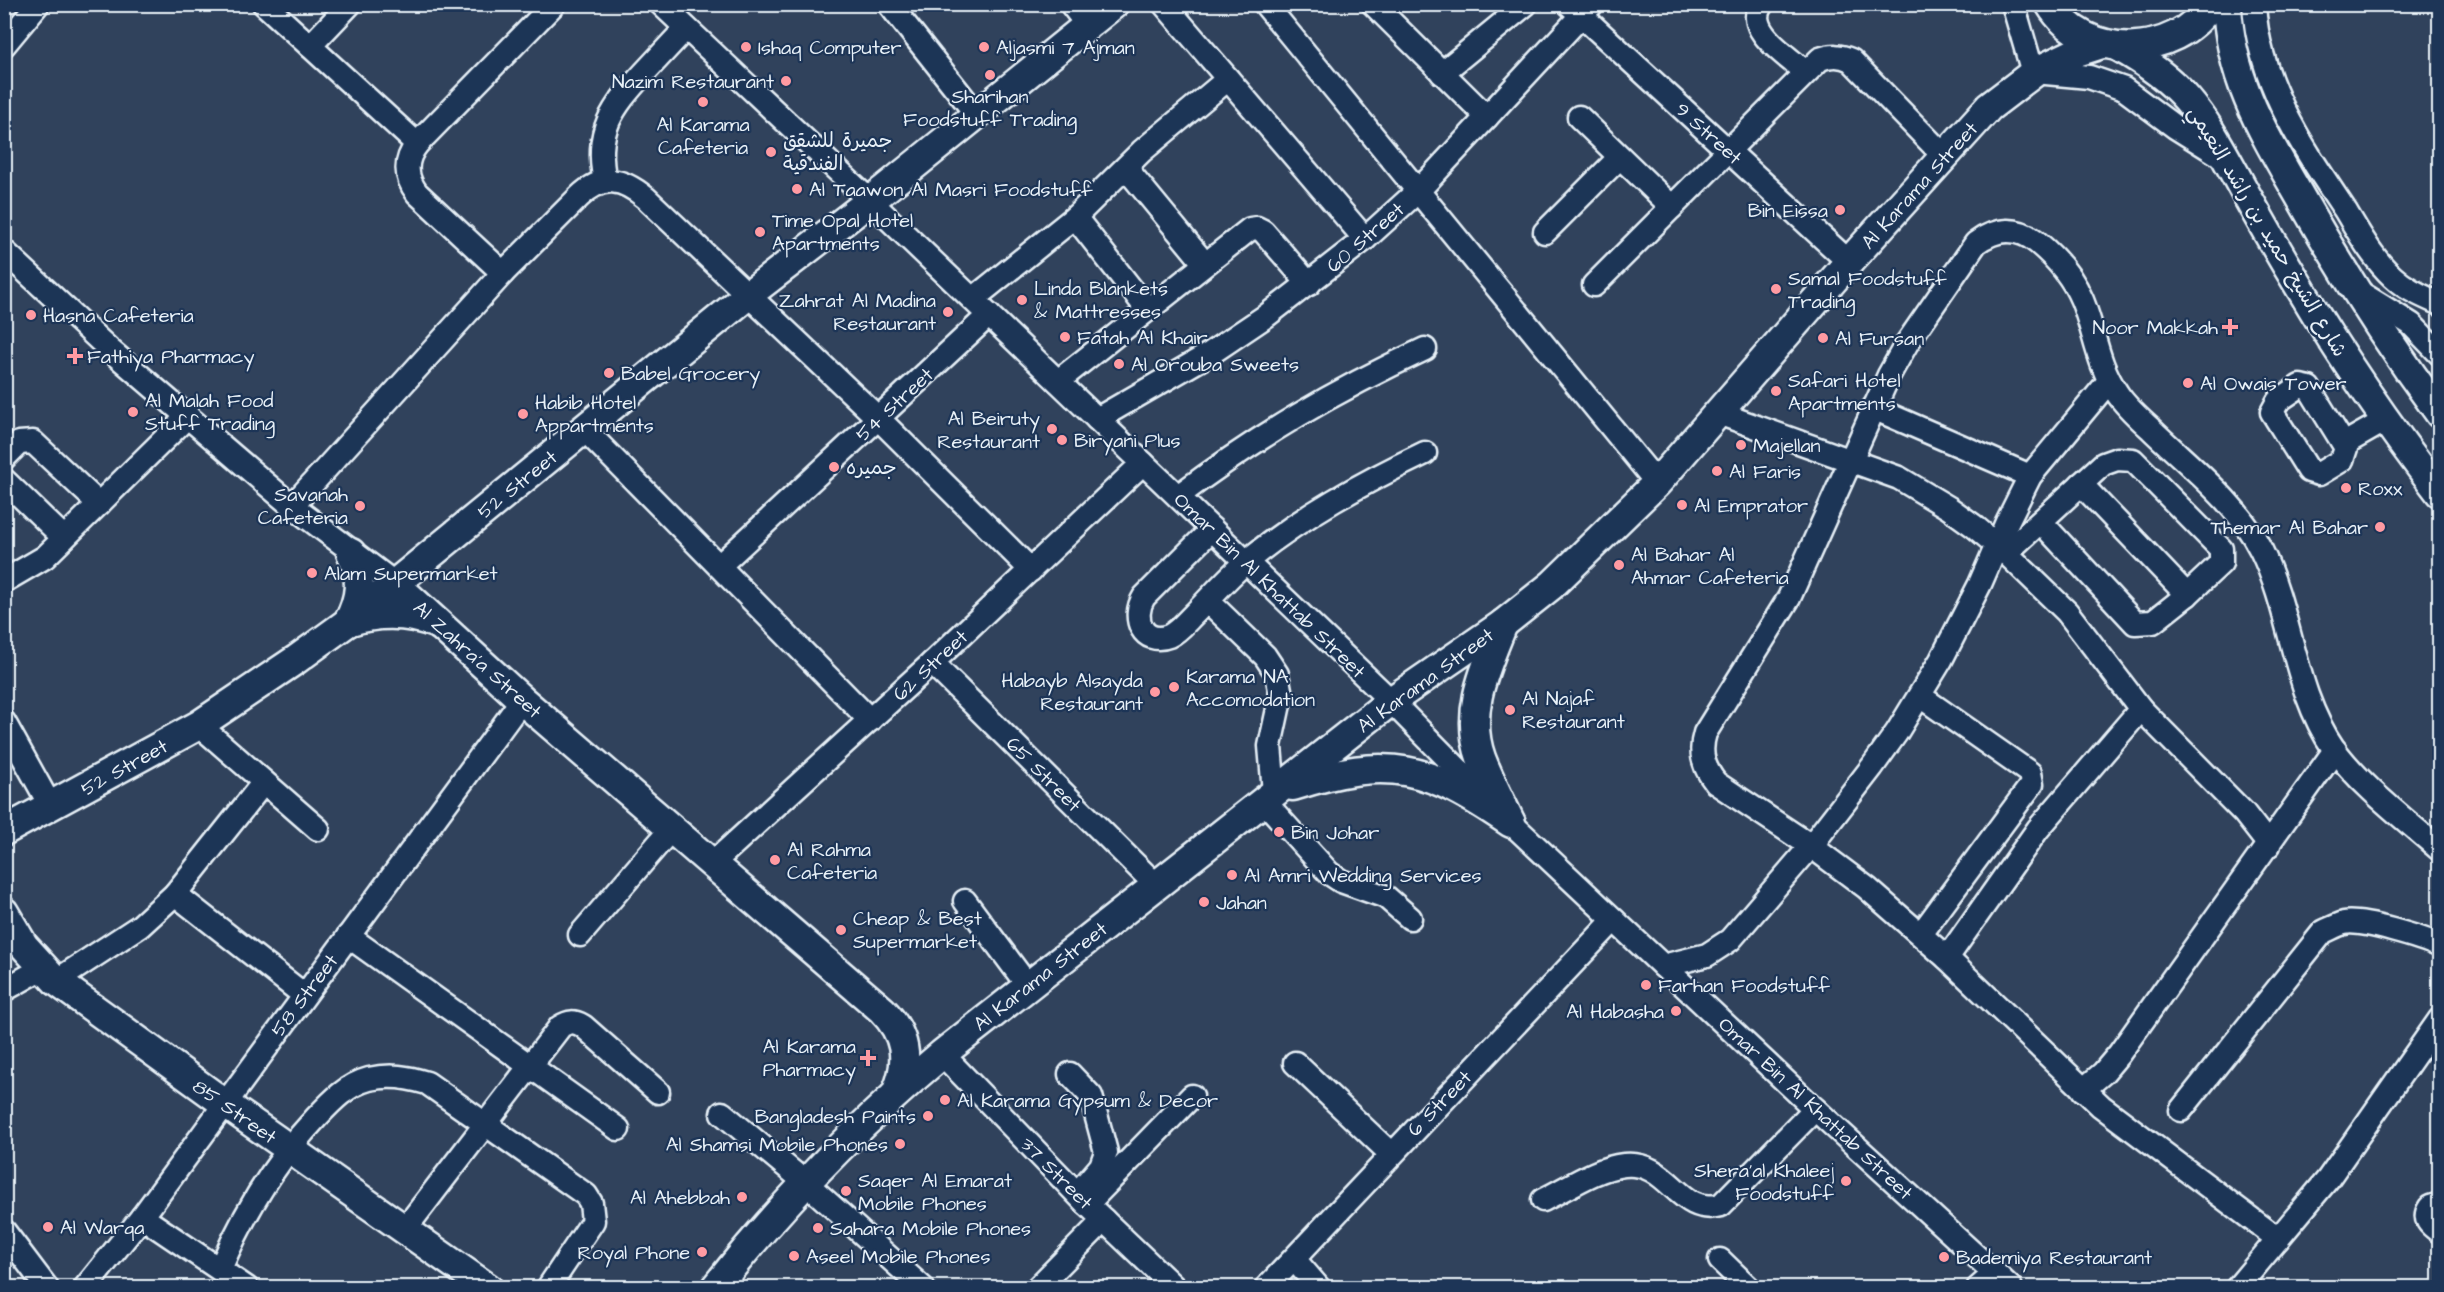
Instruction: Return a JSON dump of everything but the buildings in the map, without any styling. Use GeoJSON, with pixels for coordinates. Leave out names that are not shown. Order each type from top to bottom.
{"type":"FeatureCollection","features":[{"type":"Feature","properties":{"kind":"main road","name":"52 Street"},"geometry":{"type":"LineString","coordinates":[[4,831],[199,725],[348,622],[748,295],[977,115],[1079,15],[1114,4]]}},
{"type":"Feature","properties":{"kind":"main road","name":"شارع الشيخ حميد بن راشد النعيمي"},"geometry":{"type":"LineString","coordinates":[[2050,4],[2055,13],[2076,32],[2111,45],[2161,74],[2186,98],[2206,124],[2300,288],[2386,420],[2439,493]]}},
{"type":"Feature","properties":{"kind":"main road"},"geometry":{"type":"LineString","coordinates":[[2111,45],[2143,47],[2166,41],[2188,29],[2211,4]]}},
{"type":"Feature","properties":{"kind":"main road"},"geometry":{"type":"LineString","coordinates":[[2227,4],[2232,50],[2248,102],[2354,289],[2439,414]]}},
{"type":"Feature","properties":{"kind":"main road","name":"Al Karama Street"},"geometry":{"type":"LineString","coordinates":[[715,1287],[806,1183],[897,1091],[1391,701],[1503,624],[1552,585],[1657,483],[1849,262],[1989,107],[2035,72],[2077,52],[2111,45]]}},
{"type":"Feature","properties":{"kind":"main road"},"geometry":{"type":"LineString","coordinates":[[348,622],[358,599],[360,587],[356,563],[351,553]]}},
{"type":"Feature","properties":{"kind":"main road","name":"Al Zahra'a Street"},"geometry":{"type":"LineString","coordinates":[[394,583],[522,700],[892,1020],[905,1047],[906,1063],[897,1091]]}},
{"type":"Feature","properties":{"kind":"main road"},"geometry":{"type":"LineString","coordinates":[[348,622],[380,614],[396,614],[413,616],[444,627]]}},
{"type":"Feature","properties":{"kind":"main road"},"geometry":{"type":"LineString","coordinates":[[1503,624],[1481,680],[1474,712],[1475,734],[1480,756],[1511,823]]}},
{"type":"Feature","properties":{"kind":"main road"},"geometry":{"type":"LineString","coordinates":[[1269,796],[1341,772],[1386,768],[1430,776],[1451,785],[1511,823]]}},
{"type":"Feature","properties":{"kind":"main road","name":"85 Street"},"geometry":{"type":"LineString","coordinates":[[4,912],[24,946],[50,974],[224,1103],[405,1229],[478,1285]]}},
{"type":"Feature","properties":{"kind":"street"},"geometry":{"type":"LineString","coordinates":[[4,45],[38,4]]}},
{"type":"Feature","properties":{"kind":"street"},"geometry":{"type":"LineString","coordinates":[[264,4],[417,144]]}},
{"type":"Feature","properties":{"kind":"street"},"geometry":{"type":"LineString","coordinates":[[310,46],[350,4]]}},
{"type":"Feature","properties":{"kind":"street"},"geometry":{"type":"LineString","coordinates":[[503,273],[417,193],[411,185],[407,163],[410,153],[417,144],[554,4]]}},
{"type":"Feature","properties":{"kind":"street","name":"Omar Bin Al Khattab Street"},"geometry":{"type":"LineString","coordinates":[[662,4],[1391,701],[1511,823],[1815,1108],[2003,1280]]}},
{"type":"Feature","properties":{"kind":"street"},"geometry":{"type":"LineString","coordinates":[[889,4],[977,115]]}},
{"type":"Feature","properties":{"kind":"street"},"geometry":{"type":"LineString","coordinates":[[1164,4],[1365,239]]}},
{"type":"Feature","properties":{"kind":"street"},"geometry":{"type":"LineString","coordinates":[[1265,4],[1657,483]]}},
{"type":"Feature","properties":{"kind":"street"},"geometry":{"type":"LineString","coordinates":[[1373,4],[1487,117]]}},
{"type":"Feature","properties":{"kind":"street"},"geometry":{"type":"LineString","coordinates":[[1442,73],[1526,4]]}},
{"type":"Feature","properties":{"kind":"street"},"geometry":{"type":"LineString","coordinates":[[1762,4],[1757,15],[1759,29],[1805,72]]}},
{"type":"Feature","properties":{"kind":"street"},"geometry":{"type":"LineString","coordinates":[[2013,4],[2031,66],[2035,72],[2089,77],[2124,89],[2175,127],[2226,159]]}},
{"type":"Feature","properties":{"kind":"street"},"geometry":{"type":"LineString","coordinates":[[2254,4],[2258,42],[2273,89],[2330,188],[2380,263],[2392,276],[2412,291],[2439,304]]}},
{"type":"Feature","properties":{"kind":"street","name":"60 Street"},"geometry":{"type":"LineString","coordinates":[[1097,418],[1211,353],[1309,284],[1365,239],[1419,190],[1487,117],[1581,8]]}},
{"type":"Feature","properties":{"kind":"street","name":"9 Street"},"geometry":{"type":"LineString","coordinates":[[1581,8],[1728,151],[1849,262]]}},
{"type":"Feature","properties":{"kind":"street"},"geometry":{"type":"LineString","coordinates":[[605,181],[601,164],[601,147],[610,114],[619,99],[686,27]]}},
{"type":"Feature","properties":{"kind":"street"},"geometry":{"type":"LineString","coordinates":[[1594,285],[1820,59],[1831,55],[1851,60],[1944,156]]}},
{"type":"Feature","properties":{"kind":"street","name":"54 Street"},"geometry":{"type":"LineString","coordinates":[[719,566],[878,418],[981,307],[1163,132],[1228,79]]}},
{"type":"Feature","properties":{"kind":"street"},"geometry":{"type":"LineString","coordinates":[[1579,117],[1672,207]]}},
{"type":"Feature","properties":{"kind":"street"},"geometry":{"type":"LineString","coordinates":[[1545,232],[1620,157]]}},
{"type":"Feature","properties":{"kind":"street"},"geometry":{"type":"LineString","coordinates":[[1126,168],[1205,264]]}},
{"type":"Feature","properties":{"kind":"street"},"geometry":{"type":"LineString","coordinates":[[291,506],[503,273],[590,186],[605,181],[620,182],[634,188],[748,295],[878,418],[1031,570]]}},
{"type":"Feature","properties":{"kind":"street"},"geometry":{"type":"LineString","coordinates":[[1075,218],[1148,310]]}},
{"type":"Feature","properties":{"kind":"street"},"geometry":{"type":"LineString","coordinates":[[1058,381],[1244,233],[1257,228],[1263,231],[1309,284]]}},
{"type":"Feature","properties":{"kind":"street"},"geometry":{"type":"LineString","coordinates":[[2278,1239],[2121,1122],[2083,1090],[1921,934],[1867,888],[1811,846],[1716,783],[1704,765],[1702,743],[1710,724],[1789,598],[1873,408],[1907,343],[1976,243],[1987,235],[2000,231],[2014,231],[2038,243],[2067,273],[2082,300],[2095,349],[2109,381],[2129,408],[2235,511],[2253,536],[2268,565],[2309,699],[2335,750],[2358,777],[2439,847]]}},
{"type":"Feature","properties":{"kind":"street","name":"Al Zahra'a Street"},"geometry":{"type":"LineString","coordinates":[[4,251],[110,350],[291,506],[394,583]]}},
{"type":"Feature","properties":{"kind":"street"},"geometry":{"type":"LineString","coordinates":[[2354,289],[2411,324],[2439,354]]}},
{"type":"Feature","properties":{"kind":"street"},"geometry":{"type":"LineString","coordinates":[[1178,496],[1269,431],[1320,401],[1425,349]]}},
{"type":"Feature","properties":{"kind":"street"},"geometry":{"type":"LineString","coordinates":[[1663,966],[1707,955],[1730,940],[1811,846],[1872,767],[1920,696],[2002,549],[2030,476],[2109,381]]}},
{"type":"Feature","properties":{"kind":"street"},"geometry":{"type":"LineString","coordinates":[[1873,408],[2030,476]]}},
{"type":"Feature","properties":{"kind":"street"},"geometry":{"type":"LineString","coordinates":[[1718,413],[1899,478],[1949,508],[2002,549],[2067,612],[2141,709],[2244,813],[2269,845]]}},
{"type":"Feature","properties":{"kind":"street"},"geometry":{"type":"LineString","coordinates":[[4,581],[45,557],[188,416]]}},
{"type":"Feature","properties":{"kind":"street"},"geometry":{"type":"LineString","coordinates":[[2344,444],[2386,420]]}},
{"type":"Feature","properties":{"kind":"street"},"geometry":{"type":"LineString","coordinates":[[585,430],[870,720]]}},
{"type":"Feature","properties":{"kind":"street"},"geometry":{"type":"LineString","coordinates":[[4,458],[19,443],[33,442],[99,504]]}},
{"type":"Feature","properties":{"kind":"street"},"geometry":{"type":"LineString","coordinates":[[1212,529],[1144,597],[1139,606],[1137,615],[1139,624],[1153,637],[1162,638],[1172,635],[1246,562],[1314,513],[1350,491],[1425,453]]}},
{"type":"Feature","properties":{"kind":"street"},"geometry":{"type":"LineString","coordinates":[[2002,549],[2042,522],[2103,464],[2117,459],[2133,460],[2221,549],[2221,563],[2187,595],[2153,622],[2135,623],[2042,522]]}},
{"type":"Feature","properties":{"kind":"street","name":"62 Street"},"geometry":{"type":"LineString","coordinates":[[713,863],[932,663],[1143,463]]}},
{"type":"Feature","properties":{"kind":"street"},"geometry":{"type":"LineString","coordinates":[[4,480],[64,538]]}},
{"type":"Feature","properties":{"kind":"street"},"geometry":{"type":"LineString","coordinates":[[2081,484],[2187,595]]}},
{"type":"Feature","properties":{"kind":"street"},"geometry":{"type":"LineString","coordinates":[[1208,600],[1265,656],[1277,674],[1281,695],[1270,735],[1269,796],[1329,873],[1341,881],[1386,897],[1410,918]]}},
{"type":"Feature","properties":{"kind":"street","name":"65 Street"},"geometry":{"type":"LineString","coordinates":[[932,663],[1156,885]]}},
{"type":"Feature","properties":{"kind":"street"},"geometry":{"type":"LineString","coordinates":[[1920,696],[2030,773],[2032,784],[1921,934]]}},
{"type":"Feature","properties":{"kind":"street","name":"58 Street"},"geometry":{"type":"LineString","coordinates":[[85,1287],[142,1217],[522,700]]}},
{"type":"Feature","properties":{"kind":"street"},"geometry":{"type":"LineString","coordinates":[[1947,958],[2038,829],[2141,709]]}},
{"type":"Feature","properties":{"kind":"street"},"geometry":{"type":"LineString","coordinates":[[4,722],[51,807]]}},
{"type":"Feature","properties":{"kind":"street"},"geometry":{"type":"LineString","coordinates":[[199,725],[318,830]]}},
{"type":"Feature","properties":{"kind":"street"},"geometry":{"type":"LineString","coordinates":[[2083,1090],[2103,1073],[2119,1054],[2335,750]]}},
{"type":"Feature","properties":{"kind":"street"},"geometry":{"type":"LineString","coordinates":[[4,990],[50,974],[140,926],[175,894],[264,782]]}},
{"type":"Feature","properties":{"kind":"street"},"geometry":{"type":"LineString","coordinates":[[580,935],[672,828]]}},
{"type":"Feature","properties":{"kind":"street"},"geometry":{"type":"LineString","coordinates":[[175,894],[304,994]]}},
{"type":"Feature","properties":{"kind":"street"},"geometry":{"type":"LineString","coordinates":[[965,901],[1028,986]]}},
{"type":"Feature","properties":{"kind":"street","name":"6 Street"},"geometry":{"type":"LineString","coordinates":[[1266,1287],[1614,920]]}},
{"type":"Feature","properties":{"kind":"street"},"geometry":{"type":"LineString","coordinates":[[2181,1110],[2323,932],[2346,922],[2423,938],[2439,946]]}},
{"type":"Feature","properties":{"kind":"street"},"geometry":{"type":"LineString","coordinates":[[348,936],[618,1130]]}},
{"type":"Feature","properties":{"kind":"street"},"geometry":{"type":"LineString","coordinates":[[405,1229],[560,1027],[572,1022],[578,1023],[658,1092]]}},
{"type":"Feature","properties":{"kind":"street"},"geometry":{"type":"LineString","coordinates":[[2237,1287],[2328,1179],[2436,1032]]}},
{"type":"Feature","properties":{"kind":"street","name":"37 Street"},"geometry":{"type":"LineString","coordinates":[[942,1054],[1082,1198],[1175,1287]]}},
{"type":"Feature","properties":{"kind":"street"},"geometry":{"type":"LineString","coordinates":[[1295,1063],[1391,1154]]}},
{"type":"Feature","properties":{"kind":"street"},"geometry":{"type":"LineString","coordinates":[[1070,1074],[1091,1096],[1106,1152],[1101,1167],[1082,1198]]}},
{"type":"Feature","properties":{"kind":"street"},"geometry":{"type":"LineString","coordinates":[[220,1269],[246,1212],[266,1179],[288,1148],[332,1101],[349,1088],[367,1079],[388,1076],[408,1077],[428,1083],[586,1195],[591,1203],[593,1221],[548,1287]]}},
{"type":"Feature","properties":{"kind":"street"},"geometry":{"type":"LineString","coordinates":[[1082,1198],[1192,1096]]}},
{"type":"Feature","properties":{"kind":"street"},"geometry":{"type":"LineString","coordinates":[[1543,1200],[1598,1172],[1625,1164],[1652,1170],[1699,1206],[1710,1208],[1721,1204],[1815,1108]]}},
{"type":"Feature","properties":{"kind":"street"},"geometry":{"type":"LineString","coordinates":[[722,1113],[806,1183],[923,1287]]}},
{"type":"Feature","properties":{"kind":"street"},"geometry":{"type":"LineString","coordinates":[[2439,1204],[2430,1207],[2426,1217],[2428,1223],[2439,1232]]}},
{"type":"Feature","properties":{"kind":"street"},"geometry":{"type":"LineString","coordinates":[[142,1217],[247,1287]]}},
{"type":"Feature","properties":{"kind":"street"},"geometry":{"type":"LineString","coordinates":[[1037,1287],[1104,1220]]}},
{"type":"Feature","properties":{"kind":"street"},"geometry":{"type":"LineString","coordinates":[[9,1245],[47,1287]]}},
{"type":"Feature","properties":{"kind":"street"},"geometry":{"type":"LineString","coordinates":[[1294,1258],[1319,1287]]}},
{"type":"Feature","properties":{"kind":"street"},"geometry":{"type":"LineString","coordinates":[[1720,1260],[1749,1287]]}},
{"type":"Feature","properties":{"kind":"street"},"geometry":{"type":"LineString","coordinates":[[1978,1287],[2003,1280]]}},
{"type":"Feature","properties":{"kind":"place","name":"Ishaq Computer"},"geometry":{"type":"Point","coordinates":[746,47]}},
{"type":"Feature","properties":{"kind":"place","name":"Aljasmi 7 Ajman"},"geometry":{"type":"Point","coordinates":[984,47]}},
{"type":"Feature","properties":{"kind":"place","name":"Sharihan Foodstuff Trading"},"geometry":{"type":"Point","coordinates":[990,75]}},
{"type":"Feature","properties":{"kind":"place","name":"Nazim Restaurant"},"geometry":{"type":"Point","coordinates":[786,81]}},
{"type":"Feature","properties":{"kind":"place","name":"Al Karama Cafeteria"},"geometry":{"type":"Point","coordinates":[703,102]}},
{"type":"Feature","properties":{"kind":"place","name":"جميرة للشقق الفندقية"},"geometry":{"type":"Point","coordinates":[771,152]}},
{"type":"Feature","properties":{"kind":"place","name":"Al Taawon Al Masri Foodstuff"},"geometry":{"type":"Point","coordinates":[797,189]}},
{"type":"Feature","properties":{"kind":"place","name":"Bin Eissa"},"geometry":{"type":"Point","coordinates":[1840,210]}},
{"type":"Feature","properties":{"kind":"place","name":"Time Opal Hotel Apartments"},"geometry":{"type":"Point","coordinates":[760,232]}},
{"type":"Feature","properties":{"kind":"place","name":"Samal Foodstuff Trading"},"geometry":{"type":"Point","coordinates":[1776,289]}},
{"type":"Feature","properties":{"kind":"place","name":"Linda Blankets & Mattresses"},"geometry":{"type":"Point","coordinates":[1022,300]}},
{"type":"Feature","properties":{"kind":"place","name":"Zahrat Al Madina Restaurant"},"geometry":{"type":"Point","coordinates":[948,312]}},
{"type":"Feature","properties":{"kind":"place","name":"Hasna Cafeteria"},"geometry":{"type":"Point","coordinates":[31,315]}},
{"type":"Feature","properties":{"kind":"place","name":"Noor Makkah"},"geometry":{"type":"Point","coordinates":[2230,327]}},
{"type":"Feature","properties":{"kind":"place","name":"Fatah Al Khair"},"geometry":{"type":"Point","coordinates":[1065,337]}},
{"type":"Feature","properties":{"kind":"place","name":"Al Fursan"},"geometry":{"type":"Point","coordinates":[1823,338]}},
{"type":"Feature","properties":{"kind":"place","name":"Fathiya Pharmacy"},"geometry":{"type":"Point","coordinates":[75,356]}},
{"type":"Feature","properties":{"kind":"place","name":"Al Orouba Sweets"},"geometry":{"type":"Point","coordinates":[1119,364]}},
{"type":"Feature","properties":{"kind":"place","name":"Babel Grocery"},"geometry":{"type":"Point","coordinates":[609,373]}},
{"type":"Feature","properties":{"kind":"place","name":"Al Owais Tower"},"geometry":{"type":"Point","coordinates":[2188,383]}},
{"type":"Feature","properties":{"kind":"place","name":"Safari Hotel Apartments"},"geometry":{"type":"Point","coordinates":[1776,391]}},
{"type":"Feature","properties":{"kind":"place","name":"Al Malah Food Stuff Trading"},"geometry":{"type":"Point","coordinates":[133,412]}},
{"type":"Feature","properties":{"kind":"place","name":"Habib Hotel Appartments"},"geometry":{"type":"Point","coordinates":[523,414]}},
{"type":"Feature","properties":{"kind":"place","name":"Al Beiruty Restaurant"},"geometry":{"type":"Point","coordinates":[1052,429]}},
{"type":"Feature","properties":{"kind":"place","name":"Biryani Plus"},"geometry":{"type":"Point","coordinates":[1062,440]}},
{"type":"Feature","properties":{"kind":"place","name":"Majellan"},"geometry":{"type":"Point","coordinates":[1741,445]}},
{"type":"Feature","properties":{"kind":"place","name":"جميره"},"geometry":{"type":"Point","coordinates":[834,467]}},
{"type":"Feature","properties":{"kind":"place","name":"Al Faris"},"geometry":{"type":"Point","coordinates":[1717,471]}},
{"type":"Feature","properties":{"kind":"place","name":"Roxx"},"geometry":{"type":"Point","coordinates":[2346,488]}},
{"type":"Feature","properties":{"kind":"place","name":"Al Emprator"},"geometry":{"type":"Point","coordinates":[1682,505]}},
{"type":"Feature","properties":{"kind":"place","name":"Savanah Cafeteria"},"geometry":{"type":"Point","coordinates":[360,506]}},
{"type":"Feature","properties":{"kind":"place","name":"Themar Al Bahar"},"geometry":{"type":"Point","coordinates":[2380,527]}},
{"type":"Feature","properties":{"kind":"place","name":"Al Bahar Al Ahmar Cafeteria"},"geometry":{"type":"Point","coordinates":[1619,565]}},
{"type":"Feature","properties":{"kind":"place","name":"Alam Supermarket"},"geometry":{"type":"Point","coordinates":[312,573]}},
{"type":"Feature","properties":{"kind":"place","name":"Karama NA Accomodation"},"geometry":{"type":"Point","coordinates":[1174,687]}},
{"type":"Feature","properties":{"kind":"place","name":"Habayb Alsayda Restaurant"},"geometry":{"type":"Point","coordinates":[1155,692]}},
{"type":"Feature","properties":{"kind":"place","name":"Al Najaf Restaurant"},"geometry":{"type":"Point","coordinates":[1510,710]}},
{"type":"Feature","properties":{"kind":"place","name":"Bin Johar"},"geometry":{"type":"Point","coordinates":[1279,832]}},
{"type":"Feature","properties":{"kind":"place","name":"Al Rahma Cafeteria"},"geometry":{"type":"Point","coordinates":[775,860]}},
{"type":"Feature","properties":{"kind":"place","name":"Al Amri Wedding Services"},"geometry":{"type":"Point","coordinates":[1232,875]}},
{"type":"Feature","properties":{"kind":"place","name":"Jahan"},"geometry":{"type":"Point","coordinates":[1204,902]}},
{"type":"Feature","properties":{"kind":"place","name":"Cheap & Best Supermarket"},"geometry":{"type":"Point","coordinates":[841,930]}},
{"type":"Feature","properties":{"kind":"place","name":"Farhan Foodstuff"},"geometry":{"type":"Point","coordinates":[1646,985]}},
{"type":"Feature","properties":{"kind":"place","name":"Al Habasha"},"geometry":{"type":"Point","coordinates":[1676,1011]}},
{"type":"Feature","properties":{"kind":"place","name":"Al Karama Pharmacy"},"geometry":{"type":"Point","coordinates":[868,1058]}},
{"type":"Feature","properties":{"kind":"place","name":"Al Karama Gypsum & Decor"},"geometry":{"type":"Point","coordinates":[945,1100]}},
{"type":"Feature","properties":{"kind":"place","name":"Bangladesh Paints"},"geometry":{"type":"Point","coordinates":[928,1116]}},
{"type":"Feature","properties":{"kind":"place","name":"Al Shamsi Mobile Phones"},"geometry":{"type":"Point","coordinates":[900,1144]}},
{"type":"Feature","properties":{"kind":"place","name":"Shera'al Khaleej Foodstuff"},"geometry":{"type":"Point","coordinates":[1846,1181]}},
{"type":"Feature","properties":{"kind":"place","name":"Saqer Al Emarat Mobile Phones"},"geometry":{"type":"Point","coordinates":[846,1191]}},
{"type":"Feature","properties":{"kind":"place","name":"Al Ahebbah"},"geometry":{"type":"Point","coordinates":[742,1197]}},
{"type":"Feature","properties":{"kind":"place","name":"Al Warqa"},"geometry":{"type":"Point","coordinates":[48,1227]}},
{"type":"Feature","properties":{"kind":"place","name":"Sahara Mobile Phones"},"geometry":{"type":"Point","coordinates":[818,1228]}},
{"type":"Feature","properties":{"kind":"place","name":"Royal Phone"},"geometry":{"type":"Point","coordinates":[702,1252]}},
{"type":"Feature","properties":{"kind":"place","name":"Aseel Mobile Phones"},"geometry":{"type":"Point","coordinates":[794,1256]}},
{"type":"Feature","properties":{"kind":"place","name":"Bademiya Restaurant"},"geometry":{"type":"Point","coordinates":[1944,1257]}}]}
